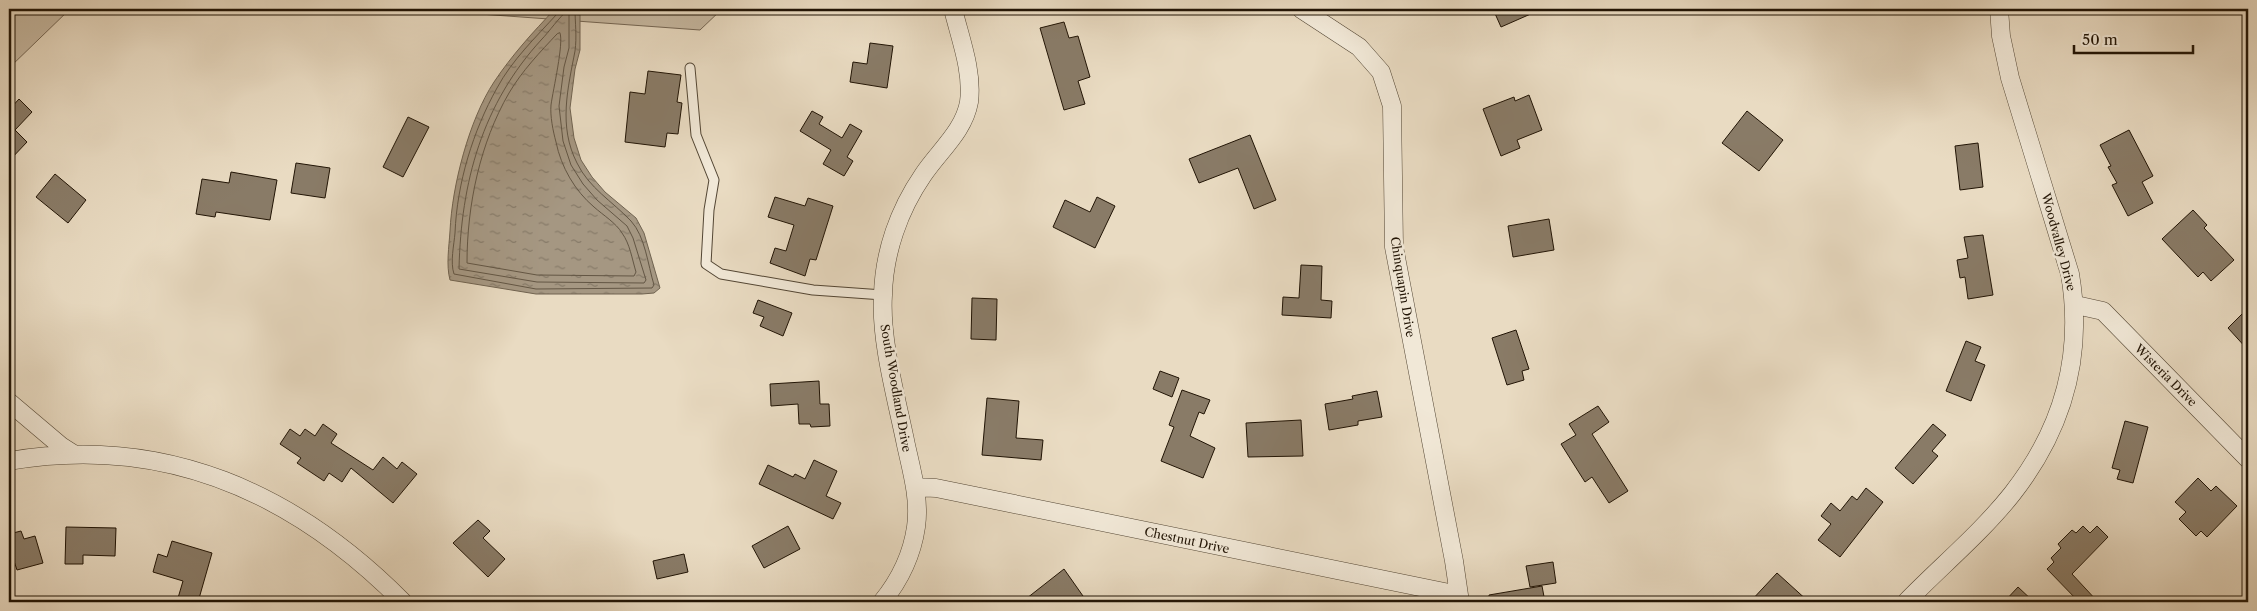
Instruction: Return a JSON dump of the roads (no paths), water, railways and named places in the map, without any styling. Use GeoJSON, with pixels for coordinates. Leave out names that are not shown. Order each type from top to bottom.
{"type":"FeatureCollection","features":[{"type":"Feature","properties":{"kind":"street","name":"South Woodland Drive"},"geometry":{"type":"LineString","coordinates":[[882,602],[900,576],[914,541],[917,508],[915,488],[886,339],[882,295],[887,257],[897,224],[924,174],[954,136],[966,113],[970,90],[969,76],[953,9]]}},
{"type":"Feature","properties":{"kind":"street","name":"Chinquapin Drive"},"geometry":{"type":"LineString","coordinates":[[1301,9],[1359,47],[1381,72],[1392,106],[1394,247],[1454,562],[1459,598]]}},
{"type":"Feature","properties":{"kind":"street","name":"Woodvalley Drive"},"geometry":{"type":"LineString","coordinates":[[1906,602],[2011,495],[2043,449],[2053,430],[2066,391],[2075,343],[2076,306],[2062,243],[2010,78],[2001,36],[1998,9]]}},
{"type":"Feature","properties":{"kind":"street","name":"Wisteria Drive"},"geometry":{"type":"LineString","coordinates":[[2076,306],[2102,311],[2248,459]]}},
{"type":"Feature","properties":{"kind":"street"},"geometry":{"type":"LineString","coordinates":[[9,402],[56,442],[72,453]]}},
{"type":"Feature","properties":{"kind":"street"},"geometry":{"type":"LineString","coordinates":[[9,461],[72,453],[148,459],[212,476],[249,490],[321,531],[354,557],[403,602]]}},
{"type":"Feature","properties":{"kind":"street","name":"Chestnut Drive"},"geometry":{"type":"LineString","coordinates":[[915,488],[936,488],[1459,598]]}},
{"type":"Feature","properties":{"kind":"lane"},"geometry":{"type":"LineString","coordinates":[[690,68],[696,135],[714,180],[709,210],[706,264],[721,274],[804,289],[882,295]]}},
{"type":"Feature","properties":{"kind":"water"},"geometry":{"type":"Polygon","coordinates":[[[555,9],[580,9],[580,50],[575,69],[570,108],[574,138],[581,160],[605,192],[636,218],[644,233],[660,288],[654,293],[536,294],[450,280],[448,256],[454,194],[463,154],[477,115],[485,97],[501,72],[523,44],[555,9]]]}}]}
